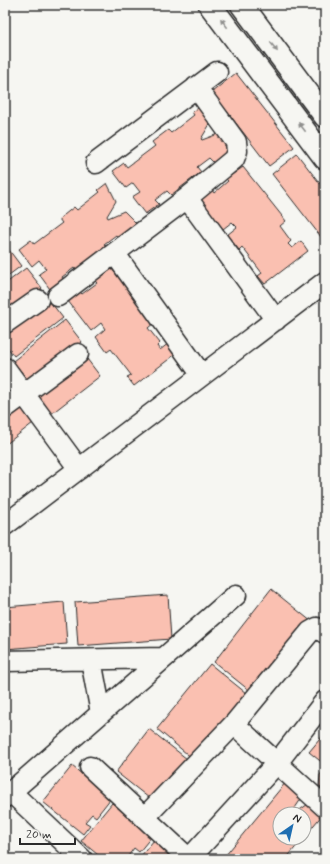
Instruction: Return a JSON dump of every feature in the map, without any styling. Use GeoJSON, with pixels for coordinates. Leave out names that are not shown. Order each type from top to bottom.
{"type":"FeatureCollection","features":[{"type":"Feature","properties":{"kind":"street"},"geometry":{"type":"LineString","coordinates":[[210,5],[325,158]]}},
{"type":"Feature","properties":{"kind":"street"},"geometry":{"type":"LineString","coordinates":[[242,5],[325,116]]}},
{"type":"Feature","properties":{"kind":"street"},"geometry":{"type":"LineString","coordinates":[[96,163],[217,72]]}},
{"type":"Feature","properties":{"kind":"street"},"geometry":{"type":"LineString","coordinates":[[58,296],[115,254],[234,159],[237,151],[236,142],[196,87]]}},
{"type":"Feature","properties":{"kind":"street"},"geometry":{"type":"LineString","coordinates":[[186,198],[276,320]]}},
{"type":"Feature","properties":{"kind":"street"},"geometry":{"type":"LineString","coordinates":[[115,254],[201,374]]}},
{"type":"Feature","properties":{"kind":"street"},"geometry":{"type":"LineString","coordinates":[[5,525],[201,374],[276,320],[325,282]]}},
{"type":"Feature","properties":{"kind":"street"},"geometry":{"type":"LineString","coordinates":[[5,324],[38,300]]}},
{"type":"Feature","properties":{"kind":"street"},"geometry":{"type":"LineString","coordinates":[[5,408],[78,354]]}},
{"type":"Feature","properties":{"kind":"street"},"geometry":{"type":"LineString","coordinates":[[5,368],[79,469]]}},
{"type":"Feature","properties":{"kind":"street"},"geometry":{"type":"LineString","coordinates":[[82,859],[8,794],[236,595]]}},
{"type":"Feature","properties":{"kind":"street"},"geometry":{"type":"LineString","coordinates":[[145,817],[234,724],[310,632],[317,628],[325,633]]}},
{"type":"Feature","properties":{"kind":"street"},"geometry":{"type":"LineString","coordinates":[[5,661],[163,658]]}},
{"type":"Feature","properties":{"kind":"street"},"geometry":{"type":"LineString","coordinates":[[91,660],[102,713]]}},
{"type":"Feature","properties":{"kind":"street"},"geometry":{"type":"LineString","coordinates":[[90,767],[189,859],[277,763],[325,701]]}},
{"type":"Feature","properties":{"kind":"street"},"geometry":{"type":"LineString","coordinates":[[234,724],[325,807]]}},
{"type":"Feature","properties":{"kind":"building"},"geometry":{"type":"Polygon","coordinates":[[[236,73],[294,147],[269,166],[212,92],[236,73]]]}},
{"type":"Feature","properties":{"kind":"building"},"geometry":{"type":"Polygon","coordinates":[[[201,106],[210,124],[201,139],[202,140],[218,134],[232,148],[214,163],[209,158],[197,167],[201,172],[171,195],[167,191],[155,200],[159,204],[145,214],[132,197],[140,192],[133,183],[126,188],[113,171],[124,163],[127,167],[155,146],[152,142],[168,130],[171,133],[194,115],[192,112],[201,106]]]}},
{"type":"Feature","properties":{"kind":"building"},"geometry":{"type":"Polygon","coordinates":[[[297,154],[325,190],[325,242],[272,174],[297,154]]]}},
{"type":"Feature","properties":{"kind":"building"},"geometry":{"type":"Polygon","coordinates":[[[243,167],[286,221],[280,226],[291,241],[288,244],[292,248],[301,241],[308,251],[265,284],[258,276],[262,273],[242,247],[239,250],[227,235],[237,227],[232,222],[223,229],[200,200],[212,190],[214,193],[228,181],[226,179],[243,167]]]}},
{"type":"Feature","properties":{"kind":"building"},"geometry":{"type":"Polygon","coordinates":[[[107,183],[116,201],[107,216],[108,218],[124,211],[138,225],[120,240],[116,235],[104,244],[108,249],[77,273],[74,268],[62,277],[65,282],[52,292],[39,274],[46,269],[39,260],[32,266],[19,249],[31,240],[34,244],[62,223],[59,219],[74,207],[77,210],[100,192],[98,190],[107,183]]]}},
{"type":"Feature","properties":{"kind":"building"},"geometry":{"type":"Polygon","coordinates":[[[6,246],[21,266],[5,278],[5,247],[6,246]]]}},
{"type":"Feature","properties":{"kind":"building"},"geometry":{"type":"Polygon","coordinates":[[[26,268],[42,288],[5,316],[5,284],[26,268]]]}},
{"type":"Feature","properties":{"kind":"building"},"geometry":{"type":"Polygon","coordinates":[[[112,269],[154,323],[148,328],[160,343],[157,346],[160,350],[169,343],[177,353],[134,386],[127,377],[131,375],[111,349],[107,352],[96,337],[105,329],[101,323],[91,331],[68,301],[80,292],[82,294],[97,283],[95,281],[112,269]]]}},
{"type":"Feature","properties":{"kind":"building"},"geometry":{"type":"Polygon","coordinates":[[[49,300],[63,318],[14,356],[5,344],[5,334],[49,300]]]}},
{"type":"Feature","properties":{"kind":"building"},"geometry":{"type":"Polygon","coordinates":[[[65,320],[82,342],[30,383],[13,361],[65,320]]]}},
{"type":"Feature","properties":{"kind":"building"},"geometry":{"type":"Polygon","coordinates":[[[84,355],[100,376],[51,414],[35,393],[84,355]]]}},
{"type":"Feature","properties":{"kind":"building"},"geometry":{"type":"Polygon","coordinates":[[[20,405],[33,423],[5,445],[5,417],[20,405]]]}},
{"type":"Feature","properties":{"kind":"building"},"geometry":{"type":"Polygon","coordinates":[[[271,589],[312,622],[255,695],[214,662],[271,589]]]}},
{"type":"Feature","properties":{"kind":"building"},"geometry":{"type":"Polygon","coordinates":[[[168,595],[171,639],[78,646],[75,602],[168,595]]]}},
{"type":"Feature","properties":{"kind":"building"},"geometry":{"type":"Polygon","coordinates":[[[64,602],[67,644],[5,649],[5,607],[64,602]]]}},
{"type":"Feature","properties":{"kind":"building"},"geometry":{"type":"Polygon","coordinates":[[[210,664],[246,693],[193,759],[157,729],[210,664]]]}},
{"type":"Feature","properties":{"kind":"building"},"geometry":{"type":"Polygon","coordinates":[[[149,729],[187,759],[154,802],[116,772],[149,729]]]}},
{"type":"Feature","properties":{"kind":"building"},"geometry":{"type":"Polygon","coordinates":[[[325,733],[325,764],[324,764],[309,752],[325,733]]]}},
{"type":"Feature","properties":{"kind":"building"},"geometry":{"type":"Polygon","coordinates":[[[72,766],[111,798],[96,817],[92,814],[85,822],[90,825],[83,834],[43,802],[72,766]]]}},
{"type":"Feature","properties":{"kind":"building"},"geometry":{"type":"Polygon","coordinates":[[[325,768],[325,789],[319,786],[320,775],[325,768]]]}},
{"type":"Feature","properties":{"kind":"building"},"geometry":{"type":"Polygon","coordinates":[[[286,782],[301,799],[296,806],[272,806],[272,846],[297,846],[286,859],[228,859],[225,856],[286,782]]]}},
{"type":"Feature","properties":{"kind":"building"},"geometry":{"type":"Polygon","coordinates":[[[311,802],[323,814],[312,827],[312,806],[305,806],[311,802]]]}},
{"type":"Feature","properties":{"kind":"building"},"geometry":{"type":"Polygon","coordinates":[[[112,803],[152,836],[139,852],[134,848],[126,859],[103,859],[81,841],[112,803]]]}},
{"type":"Feature","properties":{"kind":"building"},"geometry":{"type":"Polygon","coordinates":[[[154,840],[178,859],[144,859],[141,856],[154,840]]]}}]}
